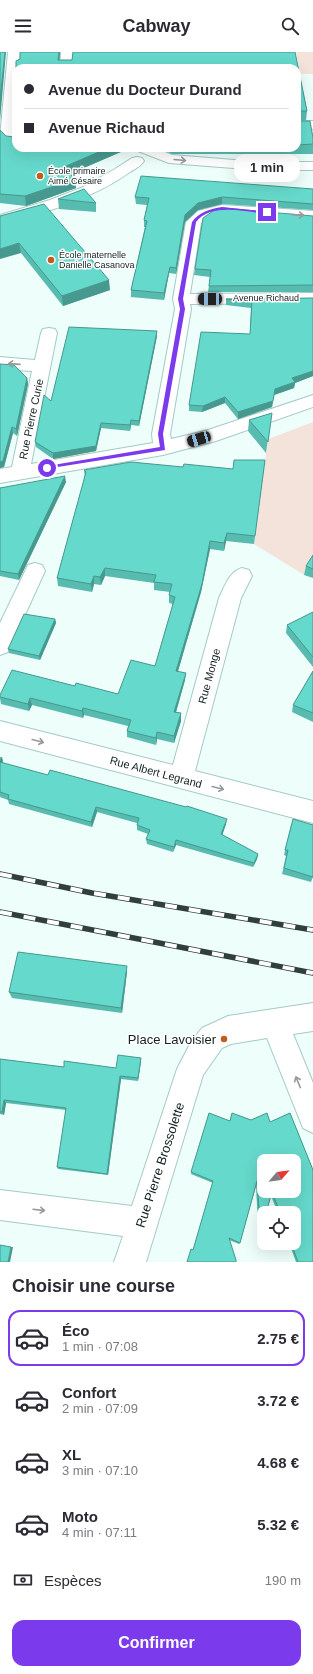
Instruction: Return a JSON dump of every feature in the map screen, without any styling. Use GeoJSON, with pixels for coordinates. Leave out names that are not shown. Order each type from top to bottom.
{"type":"FeatureCollection","features":[{"type":"Feature","properties":{"kind":"street"},"geometry":{"type":"LineString","coordinates":[[13,64],[14,52]]}},
{"type":"Feature","properties":{"kind":"street"},"geometry":{"type":"LineString","coordinates":[[66,64],[68,52]]}},
{"type":"Feature","properties":{"kind":"street"},"geometry":{"type":"LineString","coordinates":[[12,76],[7,137],[12,140]]}},
{"type":"Feature","properties":{"kind":"street"},"geometry":{"type":"LineString","coordinates":[[301,125],[313,125]]}},
{"type":"Feature","properties":{"kind":"street"},"geometry":{"type":"LineString","coordinates":[[0,220],[56,203],[85,192],[111,179],[135,152],[169,159],[259,166],[313,166]]}},
{"type":"Feature","properties":{"kind":"street"},"geometry":{"type":"LineString","coordinates":[[0,207],[71,184],[106,164]]}},
{"type":"Feature","properties":{"kind":"street"},"geometry":{"type":"LineString","coordinates":[[163,448],[161,434],[183,309],[181,299],[194,222],[199,216],[212,210],[222,209],[313,216]]}},
{"type":"Feature","properties":{"kind":"street","name":"Avenue Richaud"},"geometry":{"type":"LineString","coordinates":[[181,299],[313,298]]}},
{"type":"Feature","properties":{"kind":"street","name":"Rue Pierre Curie"},"geometry":{"type":"LineString","coordinates":[[20,473],[49,333]]}},
{"type":"Feature","properties":{"kind":"street","name":"Rue Pierre Curie"},"geometry":{"type":"LineString","coordinates":[[0,363],[42,366]]}},
{"type":"Feature","properties":{"kind":"street"},"geometry":{"type":"LineString","coordinates":[[0,476],[163,448],[209,436],[313,401]]}},
{"type":"Feature","properties":{"kind":"street"},"geometry":{"type":"LineString","coordinates":[[0,646],[35,571]]}},
{"type":"Feature","properties":{"kind":"street","name":"Rue Monge"},"geometry":{"type":"LineString","coordinates":[[181,779],[230,598],[235,586],[242,576]]}},
{"type":"Feature","properties":{"kind":"street","name":"Rue Albert Legrand"},"geometry":{"type":"LineString","coordinates":[[0,732],[313,812]]}},
{"type":"Feature","properties":{"kind":"street"},"geometry":{"type":"LineString","coordinates":[[313,1017],[275,1024],[313,1118]]}},
{"type":"Feature","properties":{"kind":"street","name":"Rue Pierre Brossolette"},"geometry":{"type":"LineString","coordinates":[[130,1262],[141,1223],[191,1068],[212,1038],[228,1030],[275,1024]]}},
{"type":"Feature","properties":{"kind":"street"},"geometry":{"type":"LineString","coordinates":[[0,1205],[141,1223]]}},
{"type":"Feature","properties":{"kind":"shaded area"},"geometry":{"type":"Polygon","coordinates":[[[296,52],[313,52],[313,74],[301,74],[301,64],[298,64],[296,52]]]}},
{"type":"Feature","properties":{"kind":"shaded area"},"geometry":{"type":"Polygon","coordinates":[[[313,422],[313,561],[304,575],[254,544],[268,439],[313,422]]]}},
{"type":"Feature","properties":{"kind":"building"},"geometry":{"type":"Polygon","coordinates":[[[0,52],[5,52],[0,100],[0,52]]]}},
{"type":"Feature","properties":{"kind":"building"},"geometry":{"type":"Polygon","coordinates":[[[20,52],[59,52],[58,60],[72,60],[73,52],[295,52],[297,64],[16,64],[16,61],[20,59],[20,52]]]}},
{"type":"Feature","properties":{"kind":"building"},"geometry":{"type":"Polygon","coordinates":[[[301,82],[307,111],[301,111],[301,82]]]}},
{"type":"Feature","properties":{"kind":"building"},"geometry":{"type":"Polygon","coordinates":[[[301,121],[310,121],[313,144],[301,145],[301,121]]]}},
{"type":"Feature","properties":{"kind":"building","name":"École primaire Aimé Césaire"},"geometry":{"type":"Polygon","coordinates":[[[0,130],[6,136],[12,137],[12,152],[99,152],[64,167],[75,179],[25,196],[0,194],[0,130]]]}},
{"type":"Feature","properties":{"kind":"building"},"geometry":{"type":"Polygon","coordinates":[[[141,176],[313,189],[313,204],[222,197],[198,203],[185,215],[176,268],[170,267],[164,293],[131,290],[147,221],[144,220],[149,198],[135,197],[141,176]]]}},
{"type":"Feature","properties":{"kind":"building"},"geometry":{"type":"Polygon","coordinates":[[[84,189],[96,203],[58,199],[84,189]]]}},
{"type":"Feature","properties":{"kind":"building"},"geometry":{"type":"Polygon","coordinates":[[[44,204],[109,280],[62,296],[19,243],[0,249],[0,216],[44,204]]]}},
{"type":"Feature","properties":{"kind":"building"},"geometry":{"type":"Polygon","coordinates":[[[223,208],[313,216],[313,285],[209,286],[211,270],[195,269],[203,218],[213,211],[223,208]]]}},
{"type":"Feature","properties":{"kind":"building"},"geometry":{"type":"Polygon","coordinates":[[[313,298],[313,371],[292,378],[295,382],[275,389],[273,401],[238,412],[225,397],[203,406],[189,405],[201,332],[250,334],[252,301],[226,299],[313,298]]]}},
{"type":"Feature","properties":{"kind":"building"},"geometry":{"type":"Polygon","coordinates":[[[69,327],[157,331],[139,421],[131,420],[130,425],[101,423],[96,446],[53,453],[35,442],[44,395],[51,401],[69,327]]]}},
{"type":"Feature","properties":{"kind":"building"},"geometry":{"type":"Polygon","coordinates":[[[0,364],[14,365],[27,378],[16,429],[12,427],[3,461],[0,462],[0,364]]]}},
{"type":"Feature","properties":{"kind":"building"},"geometry":{"type":"Polygon","coordinates":[[[272,413],[268,442],[249,420],[272,413]]]}},
{"type":"Feature","properties":{"kind":"building"},"geometry":{"type":"Polygon","coordinates":[[[234,460],[265,460],[255,536],[227,533],[224,543],[210,541],[202,584],[176,671],[186,673],[174,712],[181,713],[174,736],[157,732],[156,738],[127,731],[131,720],[83,708],[82,711],[30,698],[28,704],[0,697],[12,670],[75,686],[76,683],[118,694],[131,660],[155,666],[175,597],[169,595],[172,584],[154,582],[156,575],[105,568],[100,577],[94,576],[91,584],[57,578],[86,472],[84,470],[131,462],[183,467],[184,464],[233,469],[234,460]]]}},
{"type":"Feature","properties":{"kind":"building"},"geometry":{"type":"Polygon","coordinates":[[[65,476],[18,574],[0,571],[0,488],[65,476]]]}},
{"type":"Feature","properties":{"kind":"building"},"geometry":{"type":"Polygon","coordinates":[[[313,555],[313,569],[306,566],[313,555]]]}},
{"type":"Feature","properties":{"kind":"building"},"geometry":{"type":"Polygon","coordinates":[[[313,612],[313,657],[287,625],[313,612]]]}},
{"type":"Feature","properties":{"kind":"building"},"geometry":{"type":"Polygon","coordinates":[[[24,614],[55,619],[39,656],[8,649],[24,614]]]}},
{"type":"Feature","properties":{"kind":"building"},"geometry":{"type":"Polygon","coordinates":[[[313,671],[313,713],[293,705],[313,671]]]}},
{"type":"Feature","properties":{"kind":"building"},"geometry":{"type":"Polygon","coordinates":[[[0,762],[48,775],[50,770],[186,807],[187,806],[227,819],[221,834],[258,854],[254,863],[176,840],[174,847],[146,839],[150,830],[137,825],[139,818],[96,807],[91,822],[8,799],[9,795],[0,792],[0,762]]]}},
{"type":"Feature","properties":{"kind":"building"},"geometry":{"type":"Polygon","coordinates":[[[293,819],[313,825],[313,877],[284,868],[288,850],[285,850],[293,819]]]}},
{"type":"Feature","properties":{"kind":"building"},"geometry":{"type":"Polygon","coordinates":[[[18,952],[127,966],[121,1008],[9,992],[18,952]]]}},
{"type":"Feature","properties":{"kind":"building"},"geometry":{"type":"Polygon","coordinates":[[[118,1055],[141,1058],[138,1078],[120,1076],[107,1174],[57,1167],[66,1108],[4,1100],[2,1112],[0,1112],[0,1059],[64,1067],[64,1061],[116,1068],[118,1055]]]}},
{"type":"Feature","properties":{"kind":"building"},"geometry":{"type":"Polygon","coordinates":[[[209,1113],[230,1121],[232,1113],[251,1120],[267,1113],[270,1122],[290,1113],[313,1170],[313,1262],[298,1262],[294,1250],[301,1250],[301,1206],[277,1206],[274,1198],[301,1198],[301,1154],[257,1154],[257,1181],[240,1243],[229,1238],[236,1262],[187,1262],[191,1249],[193,1250],[213,1181],[191,1172],[209,1113]]]}},
{"type":"Feature","properties":{"kind":"building"},"geometry":{"type":"Polygon","coordinates":[[[258,1198],[270,1198],[268,1206],[259,1206],[258,1198]]]}},
{"type":"Feature","properties":{"kind":"building"},"geometry":{"type":"Polygon","coordinates":[[[0,1245],[11,1247],[8,1262],[0,1262],[0,1245]]]}},
{"type":"Feature","properties":{"kind":"railway"},"geometry":{"type":"LineString","coordinates":[[0,874],[92,893],[313,930]]}},
{"type":"Feature","properties":{"kind":"railway"},"geometry":{"type":"LineString","coordinates":[[0,912],[313,973]]}},
{"type":"Feature","properties":{"kind":"place","name":"École primaire Aimé Césaire"},"geometry":{"type":"Point","coordinates":[40,176]}},
{"type":"Feature","properties":{"kind":"place","name":"École maternelle Danielle Casanova"},"geometry":{"type":"Point","coordinates":[51,260]}},
{"type":"Feature","properties":{"kind":"place","name":"Place Lavoisier"},"geometry":{"type":"Point","coordinates":[224,1039]}},
{"type":"Feature","properties":{"kind":"route"},"geometry":{"type":"LineString","coordinates":[[47,468],[163,448],[161,434],[183,309],[181,299],[194,222],[199,216],[212,210],[222,209],[267,212]]}}]}
